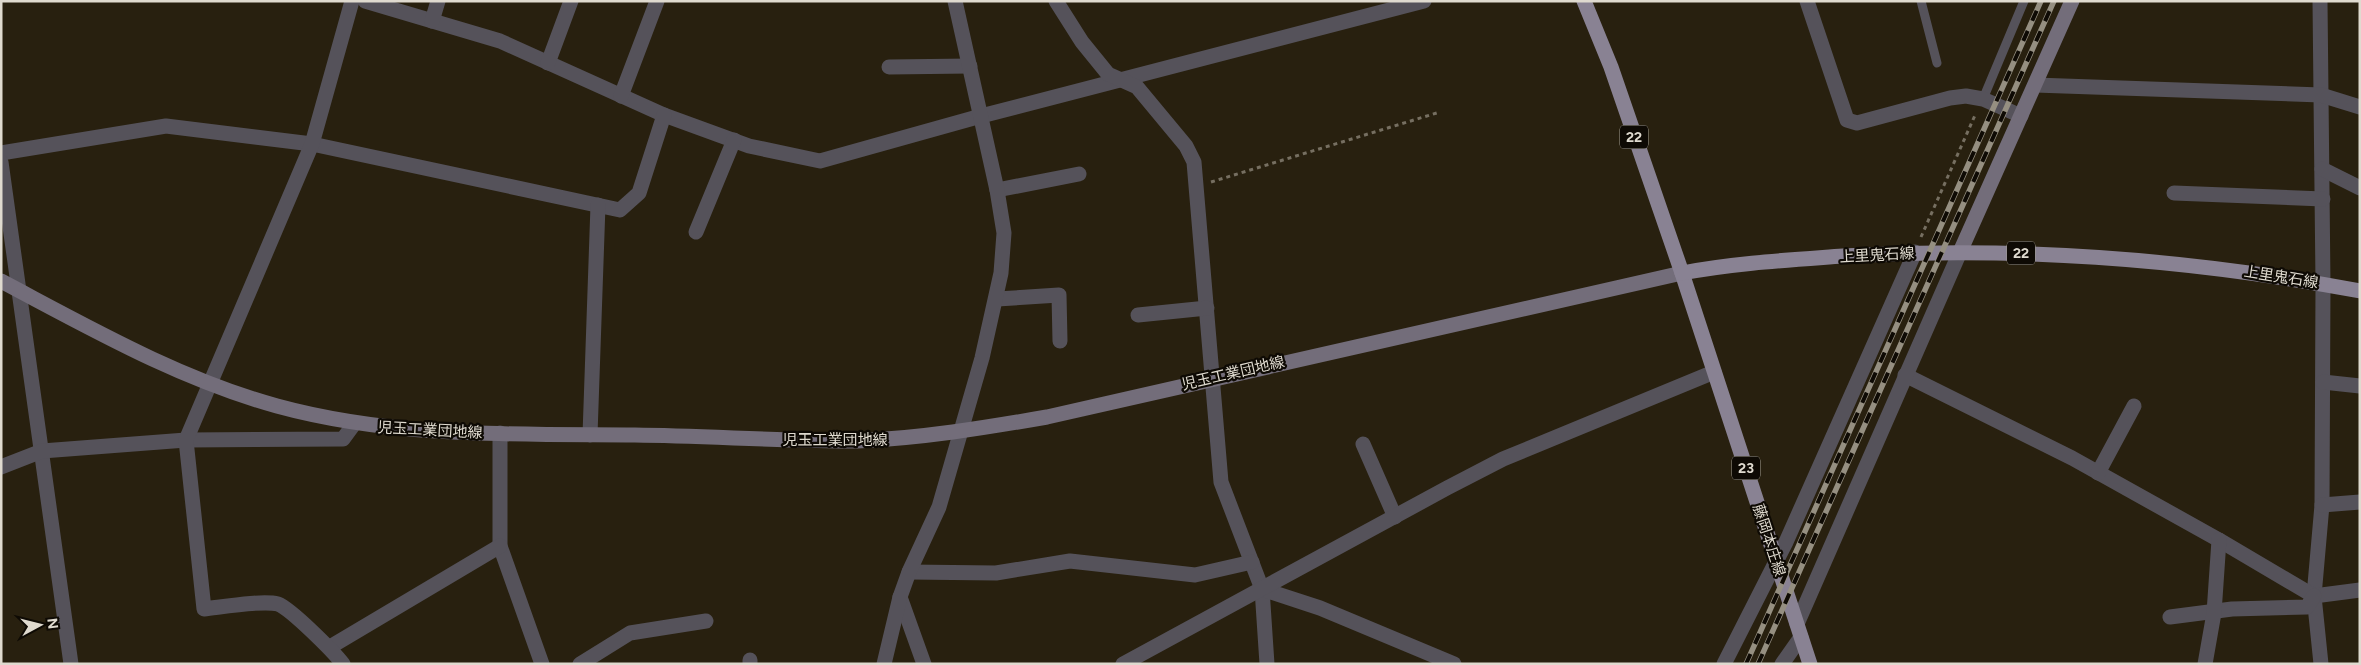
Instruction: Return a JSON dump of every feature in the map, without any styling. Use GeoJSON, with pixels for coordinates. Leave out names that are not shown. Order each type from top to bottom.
{"type":"FeatureCollection","features":[{"type":"Feature","properties":{"kind":"main road","name":"22"},"geometry":{"type":"LineString","coordinates":[[1584,1],[1611,67],[1682,273]]}},
{"type":"Feature","properties":{"kind":"main road","name":"上里鬼石線"},"geometry":{"type":"LineString","coordinates":[[1682,273],[1711,267],[1802,259],[1915,252],[1960,252],[2124,258],[2201,265],[2360,291]]}},
{"type":"Feature","properties":{"kind":"main road","name":"藤岡本庄線"},"geometry":{"type":"LineString","coordinates":[[1682,273],[1810,664]]}},
{"type":"Feature","properties":{"kind":"street"},"geometry":{"type":"LineString","coordinates":[[343,664],[330,647],[278,604],[251,604],[204,609],[186,440],[312,144],[352,1]]}},
{"type":"Feature","properties":{"kind":"street"},"geometry":{"type":"LineString","coordinates":[[365,1],[500,41],[664,115],[734,140],[820,161],[981,116],[1424,1]]}},
{"type":"Feature","properties":{"kind":"street"},"geometry":{"type":"LineString","coordinates":[[432,21],[438,1]]}},
{"type":"Feature","properties":{"kind":"street"},"geometry":{"type":"LineString","coordinates":[[548,63],[571,1]]}},
{"type":"Feature","properties":{"kind":"street"},"geometry":{"type":"LineString","coordinates":[[621,96],[657,1]]}},
{"type":"Feature","properties":{"kind":"street"},"geometry":{"type":"LineString","coordinates":[[884,664],[908,572],[939,507],[997,299],[1004,233],[997,190],[956,1]]}},
{"type":"Feature","properties":{"kind":"street"},"geometry":{"type":"LineString","coordinates":[[1056,1],[1082,42],[1108,74],[1137,87],[1186,146],[1194,162],[1222,482],[1262,589],[1267,664]]}},
{"type":"Feature","properties":{"kind":"street"},"geometry":{"type":"LineString","coordinates":[[1807,1],[1847,120],[1857,123],[1950,98],[1966,96],[1983,99],[2021,116]]}},
{"type":"Feature","properties":{"kind":"street"},"geometry":{"type":"LineString","coordinates":[[1782,664],[1799,631],[1905,375],[2072,1]]}},
{"type":"Feature","properties":{"kind":"street"},"geometry":{"type":"LineString","coordinates":[[2320,1],[2323,199],[2322,505],[2314,596],[2321,664]]}},
{"type":"Feature","properties":{"kind":"street"},"geometry":{"type":"LineString","coordinates":[[888,67],[970,66]]}},
{"type":"Feature","properties":{"kind":"street"},"geometry":{"type":"LineString","coordinates":[[2034,85],[2321,95],[2360,107]]}},
{"type":"Feature","properties":{"kind":"street"},"geometry":{"type":"LineString","coordinates":[[1,153],[166,126],[312,144],[620,210],[639,193],[664,115]]}},
{"type":"Feature","properties":{"kind":"street"},"geometry":{"type":"LineString","coordinates":[[696,232],[734,140]]}},
{"type":"Feature","properties":{"kind":"street"},"geometry":{"type":"LineString","coordinates":[[1,162],[71,664]]}},
{"type":"Feature","properties":{"kind":"street"},"geometry":{"type":"LineString","coordinates":[[2322,169],[2360,188]]}},
{"type":"Feature","properties":{"kind":"street"},"geometry":{"type":"LineString","coordinates":[[997,190],[1079,174]]}},
{"type":"Feature","properties":{"kind":"street"},"geometry":{"type":"LineString","coordinates":[[2174,193],[2323,199]]}},
{"type":"Feature","properties":{"kind":"street"},"geometry":{"type":"LineString","coordinates":[[590,435],[598,206]]}},
{"type":"Feature","properties":{"kind":"street"},"geometry":{"type":"LineString","coordinates":[[1724,664],[1786,542],[1915,252]]}},
{"type":"Feature","properties":{"kind":"street","name":"児玉工業団地線"},"geometry":{"type":"LineString","coordinates":[[1,281],[119,344],[210,382],[274,405],[354,424],[390,429],[500,433],[858,441],[903,439],[961,432],[1047,416],[1682,273]]}},
{"type":"Feature","properties":{"kind":"street"},"geometry":{"type":"LineString","coordinates":[[997,299],[1059,295],[1060,341]]}},
{"type":"Feature","properties":{"kind":"street"},"geometry":{"type":"LineString","coordinates":[[1138,315],[1206,308]]}},
{"type":"Feature","properties":{"kind":"street"},"geometry":{"type":"LineString","coordinates":[[1124,664],[1503,460],[1714,372]]}},
{"type":"Feature","properties":{"kind":"street"},"geometry":{"type":"LineString","coordinates":[[1905,375],[2098,473],[2219,540],[2314,596],[2360,590]]}},
{"type":"Feature","properties":{"kind":"street"},"geometry":{"type":"LineString","coordinates":[[2323,382],[2360,386]]}},
{"type":"Feature","properties":{"kind":"street"},"geometry":{"type":"LineString","coordinates":[[2098,473],[2134,406]]}},
{"type":"Feature","properties":{"kind":"street"},"geometry":{"type":"LineString","coordinates":[[1,467],[42,451],[186,440],[344,439],[354,424]]}},
{"type":"Feature","properties":{"kind":"street"},"geometry":{"type":"LineString","coordinates":[[500,433],[500,546],[542,664]]}},
{"type":"Feature","properties":{"kind":"street"},"geometry":{"type":"LineString","coordinates":[[1363,444],[1395,517]]}},
{"type":"Feature","properties":{"kind":"street"},"geometry":{"type":"LineString","coordinates":[[2322,505],[2360,502]]}},
{"type":"Feature","properties":{"kind":"street"},"geometry":{"type":"LineString","coordinates":[[2205,664],[2214,613],[2219,540]]}},
{"type":"Feature","properties":{"kind":"street"},"geometry":{"type":"LineString","coordinates":[[330,647],[500,546]]}},
{"type":"Feature","properties":{"kind":"street"},"geometry":{"type":"LineString","coordinates":[[908,572],[996,573],[1070,561],[1195,575],[1252,562]]}},
{"type":"Feature","properties":{"kind":"street"},"geometry":{"type":"LineString","coordinates":[[1262,589],[1320,608],[1454,664]]}},
{"type":"Feature","properties":{"kind":"street"},"geometry":{"type":"LineString","coordinates":[[2170,617],[2214,613],[2232,609],[2307,607],[2314,596]]}},
{"type":"Feature","properties":{"kind":"street"},"geometry":{"type":"LineString","coordinates":[[900,597],[924,664]]}},
{"type":"Feature","properties":{"kind":"street"},"geometry":{"type":"LineString","coordinates":[[580,664],[630,633],[706,621]]}},
{"type":"Feature","properties":{"kind":"lane"},"geometry":{"type":"LineString","coordinates":[[1921,1],[1937,63]]}},
{"type":"Feature","properties":{"kind":"lane"},"geometry":{"type":"LineString","coordinates":[[1983,99],[2024,1]]}},
{"type":"Feature","properties":{"kind":"path"},"geometry":{"type":"LineString","coordinates":[[1915,252],[1983,99]]}},
{"type":"Feature","properties":{"kind":"path"},"geometry":{"type":"LineString","coordinates":[[1196,186],[1440,112]]}},
{"type":"Feature","properties":{"kind":"railway"},"geometry":{"type":"LineString","coordinates":[[1746,664],[2041,1]]}},
{"type":"Feature","properties":{"kind":"railway"},"geometry":{"type":"LineString","coordinates":[[1758,664],[2054,1]]}}]}
